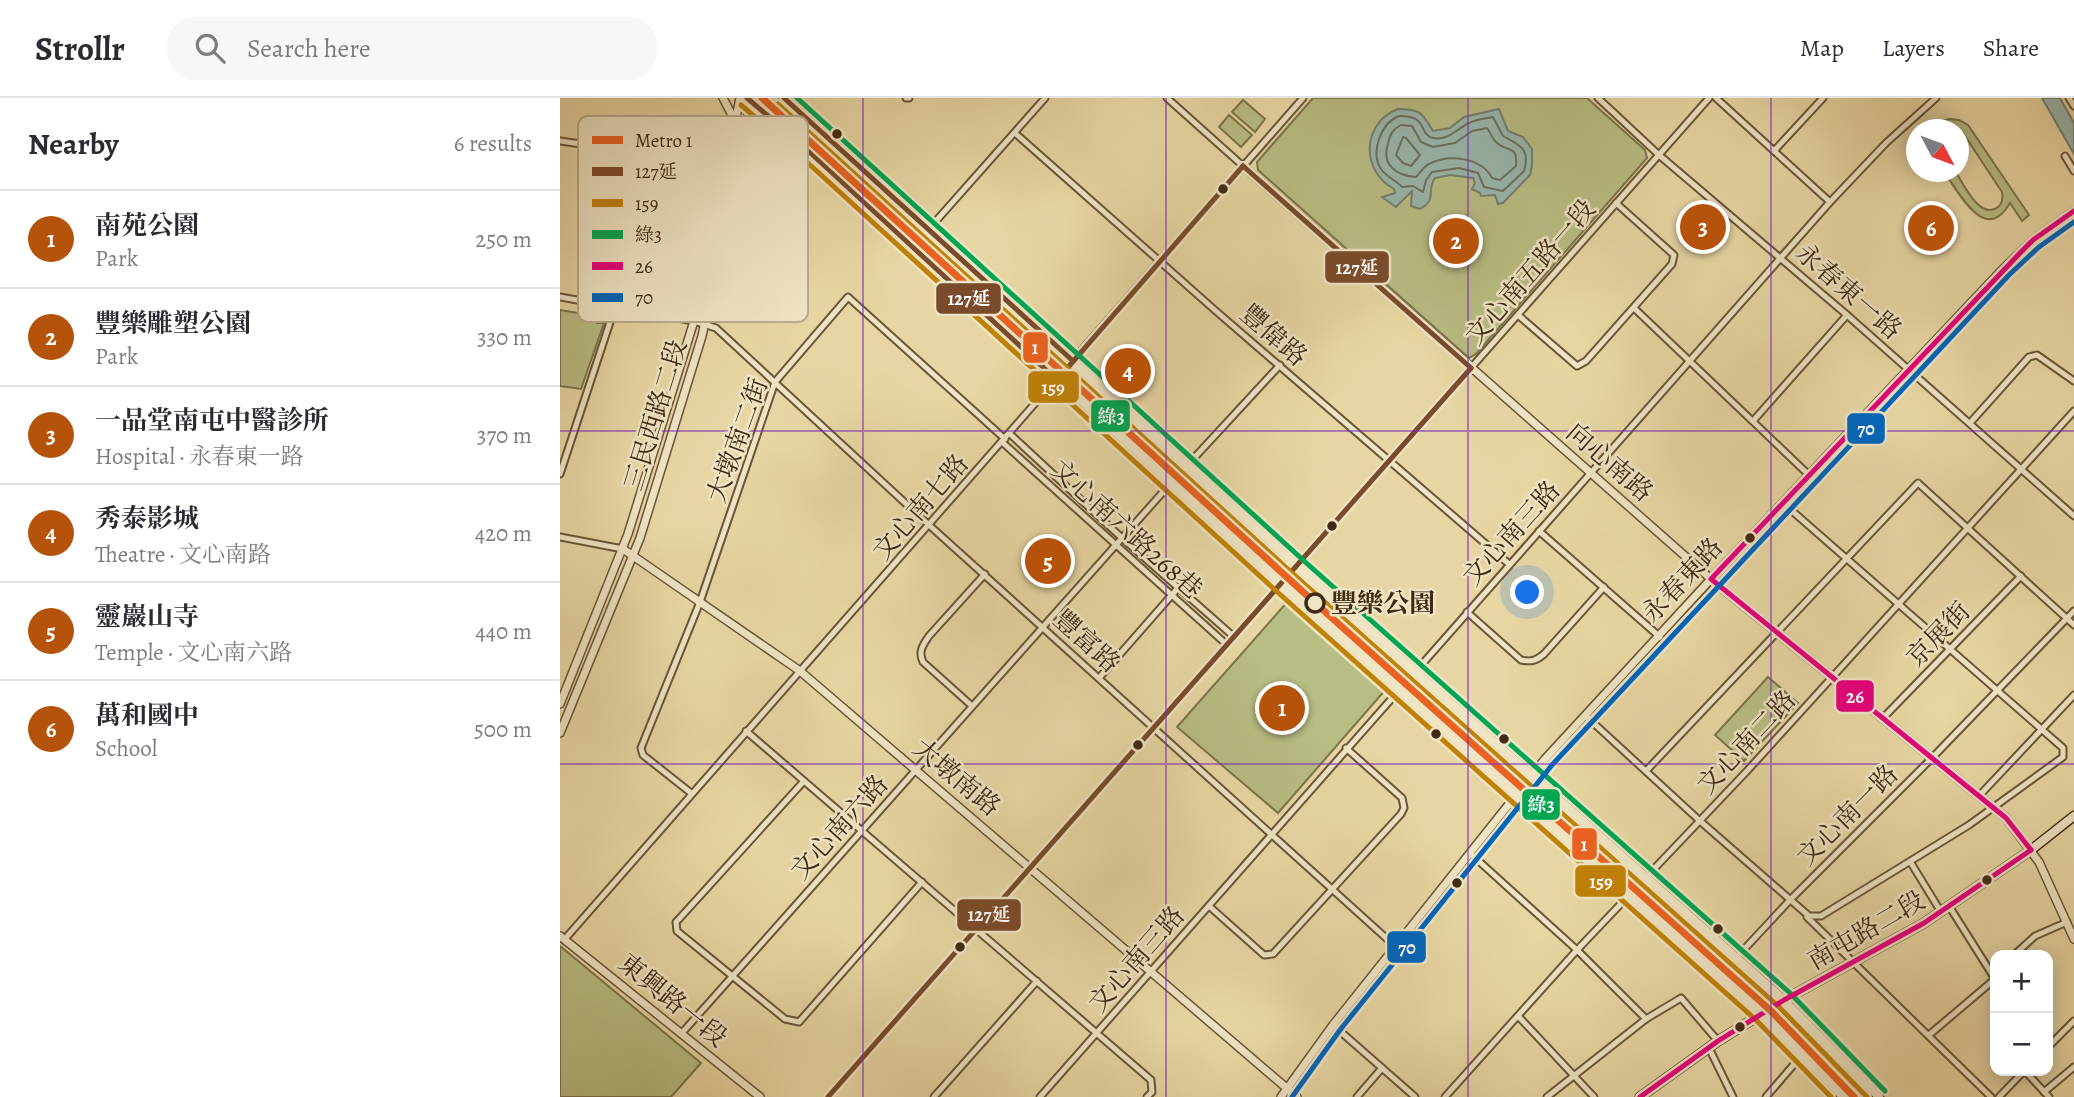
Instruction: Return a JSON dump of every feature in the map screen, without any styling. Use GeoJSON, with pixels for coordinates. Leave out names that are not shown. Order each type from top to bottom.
{"type":"FeatureCollection","features":[{"type":"Feature","properties":{"kind":"main road"},"geometry":{"type":"LineString","coordinates":[[784,98],[804,116]]}},
{"type":"Feature","properties":{"kind":"main road"},"geometry":{"type":"LineString","coordinates":[[750,99],[769,116]]}},
{"type":"Feature","properties":{"kind":"main road"},"geometry":{"type":"LineString","coordinates":[[808,120],[1297,566],[1737,957],[1784,1000],[1879,1097]]}},
{"type":"Feature","properties":{"kind":"main road"},"geometry":{"type":"LineString","coordinates":[[808,151],[1280,583],[1762,1014],[1843,1097]]}},
{"type":"Feature","properties":{"kind":"main road","name":"南屯路二段"},"geometry":{"type":"LineString","coordinates":[[1640,1097],[1718,1041],[1784,1000],[1855,963],[1941,912],[2031,850],[2074,816]]}},
{"type":"Feature","properties":{"kind":"street"},"geometry":{"type":"LineString","coordinates":[[723,98],[732,116]]}},
{"type":"Feature","properties":{"kind":"street","name":"三民西路二段"},"geometry":{"type":"LineString","coordinates":[[736,116],[740,98]]}},
{"type":"Feature","properties":{"kind":"street"},"geometry":{"type":"LineString","coordinates":[[928,230],[1045,98]]}},
{"type":"Feature","properties":{"kind":"street","name":"向心南路"},"geometry":{"type":"LineString","coordinates":[[1167,98],[1711,579],[2007,818],[2031,850],[2074,939]]}},
{"type":"Feature","properties":{"kind":"street","name":"文心南七路"},"geometry":{"type":"LineString","coordinates":[[562,938],[1006,438],[1303,98]]}},
{"type":"Feature","properties":{"kind":"street","name":"永春東一路"},"geometry":{"type":"LineString","coordinates":[[1598,98],[1659,155],[1847,315],[2074,516]]}},
{"type":"Feature","properties":{"kind":"street","name":"文心南五路一段"},"geometry":{"type":"LineString","coordinates":[[1280,583],[1709,98]]}},
{"type":"Feature","properties":{"kind":"street"},"geometry":{"type":"LineString","coordinates":[[1716,98],[1830,202]]}},
{"type":"Feature","properties":{"kind":"street"},"geometry":{"type":"LineString","coordinates":[[1774,151],[1823,98]]}},
{"type":"Feature","properties":{"kind":"street","name":"文心南三路"},"geometry":{"type":"LineString","coordinates":[[1040,1097],[1830,202],[1886,143],[1936,98]]}},
{"type":"Feature","properties":{"kind":"street"},"geometry":{"type":"LineString","coordinates":[[2069,98],[2074,106]]}},
{"type":"Feature","properties":{"kind":"street","name":"豐偉路"},"geometry":{"type":"LineString","coordinates":[[1015,133],[1509,564]]}},
{"type":"Feature","properties":{"kind":"street"},"geometry":{"type":"LineString","coordinates":[[560,141],[578,144]]}},
{"type":"Feature","properties":{"kind":"street"},"geometry":{"type":"LineString","coordinates":[[2065,156],[2074,171]]}},
{"type":"Feature","properties":{"kind":"street"},"geometry":{"type":"LineString","coordinates":[[1518,315],[1577,366],[1586,361],[1634,308],[1672,264],[1674,255],[1616,204]]}},
{"type":"Feature","properties":{"kind":"street","name":"永春東路"},"geometry":{"type":"LineString","coordinates":[[1662,638],[1718,584],[1786,506],[2032,240],[2074,211]]}},
{"type":"Feature","properties":{"kind":"street","name":"永春東路"},"geometry":{"type":"LineString","coordinates":[[1912,372],[2022,260],[2051,235],[2074,220]]}},
{"type":"Feature","properties":{"kind":"street","name":"豐富路"},"geometry":{"type":"LineString","coordinates":[[560,297],[578,300]]}},
{"type":"Feature","properties":{"kind":"street","name":"大墩南二街"},"geometry":{"type":"LineString","coordinates":[[691,793],[643,755],[641,748],[700,602],[775,382],[848,297],[1006,438]]}},
{"type":"Feature","properties":{"kind":"street"},"geometry":{"type":"LineString","coordinates":[[1634,308],[1812,478]]}},
{"type":"Feature","properties":{"kind":"street"},"geometry":{"type":"LineString","coordinates":[[1753,421],[1847,315]]}},
{"type":"Feature","properties":{"kind":"street"},"geometry":{"type":"LineString","coordinates":[[560,474],[610,322]]}},
{"type":"Feature","properties":{"kind":"street","name":"三民西路二段"},"geometry":{"type":"LineString","coordinates":[[560,704],[623,548],[694,322]]}},
{"type":"Feature","properties":{"kind":"street","name":"豐富路"},"geometry":{"type":"LineString","coordinates":[[698,322],[716,328],[929,525],[1396,947]]}},
{"type":"Feature","properties":{"kind":"street","name":"三民西路二段"},"geometry":{"type":"LineString","coordinates":[[560,733],[634,554],[705,324]]}},
{"type":"Feature","properties":{"kind":"street"},"geometry":{"type":"LineString","coordinates":[[1970,423],[2029,357],[2037,355],[2074,382]]}},
{"type":"Feature","properties":{"kind":"street","name":"文心南六路"},"geometry":{"type":"LineString","coordinates":[[681,1034],[1171,483],[1280,365]]}},
{"type":"Feature","properties":{"kind":"street","name":"文心南二路"},"geometry":{"type":"LineString","coordinates":[[1445,1097],[2074,411]]}},
{"type":"Feature","properties":{"kind":"street","name":"文心南六路268巷"},"geometry":{"type":"LineString","coordinates":[[1006,438],[1233,636]]}},
{"type":"Feature","properties":{"kind":"street","name":"文心南六路268巷"},"geometry":{"type":"LineString","coordinates":[[1006,438],[1115,546],[1226,644]]}},
{"type":"Feature","properties":{"kind":"street"},"geometry":{"type":"LineString","coordinates":[[1646,771],[1918,483],[2074,625]]}},
{"type":"Feature","properties":{"kind":"street"},"geometry":{"type":"LineString","coordinates":[[1588,718],[1809,916],[1821,916],[1911,863],[1994,808],[2063,757],[2063,748],[1786,506]]}},
{"type":"Feature","properties":{"kind":"street","name":"永春東路"},"geometry":{"type":"LineString","coordinates":[[1281,1097],[1333,1025],[1534,776],[1550,764],[1711,579],[1786,506]]}},
{"type":"Feature","properties":{"kind":"street"},"geometry":{"type":"LineString","coordinates":[[1539,531],[1662,638]]}},
{"type":"Feature","properties":{"kind":"street","name":"大墩南路"},"geometry":{"type":"LineString","coordinates":[[560,537],[623,548],[634,554],[800,671],[1297,1097]]}},
{"type":"Feature","properties":{"kind":"street"},"geometry":{"type":"LineString","coordinates":[[972,706],[923,662],[919,655],[929,636],[985,574]]}},
{"type":"Feature","properties":{"kind":"street","name":"京展街"},"geometry":{"type":"LineString","coordinates":[[1883,718],[2021,576]]}},
{"type":"Feature","properties":{"kind":"street"},"geometry":{"type":"LineString","coordinates":[[828,1097],[1280,583]]}},
{"type":"Feature","properties":{"kind":"street"},"geometry":{"type":"LineString","coordinates":[[1467,612],[1521,660],[1530,662],[1544,654],[1604,587]]}},
{"type":"Feature","properties":{"kind":"street"},"geometry":{"type":"LineString","coordinates":[[1099,678],[1178,588]]}},
{"type":"Feature","properties":{"kind":"street","name":"文心南一路"},"geometry":{"type":"LineString","coordinates":[[1737,957],[2074,611]]}},
{"type":"Feature","properties":{"kind":"street"},"geometry":{"type":"LineString","coordinates":[[1979,796],[2074,695]]}},
{"type":"Feature","properties":{"kind":"street"},"geometry":{"type":"LineString","coordinates":[[746,731],[1152,1080],[1152,1092],[1147,1097]]}},
{"type":"Feature","properties":{"kind":"street"},"geometry":{"type":"LineString","coordinates":[[1209,906],[1264,955],[1273,954],[1401,814],[1405,808],[1402,798],[1346,748]]}},
{"type":"Feature","properties":{"kind":"street"},"geometry":{"type":"LineString","coordinates":[[804,781],[676,922],[677,931],[785,1018],[799,1022],[922,882]]}},
{"type":"Feature","properties":{"kind":"street"},"geometry":{"type":"LineString","coordinates":[[1471,855],[1577,950],[1646,1019]]}},
{"type":"Feature","properties":{"kind":"street"},"geometry":{"type":"LineString","coordinates":[[1911,863],[1941,912]]}},
{"type":"Feature","properties":{"kind":"street"},"geometry":{"type":"LineString","coordinates":[[1790,900],[1991,1097]]}},
{"type":"Feature","properties":{"kind":"street"},"geometry":{"type":"LineString","coordinates":[[1928,1035],[1995,979],[1949,906]]}},
{"type":"Feature","properties":{"kind":"street"},"geometry":{"type":"LineString","coordinates":[[2020,950],[2035,936],[2067,922]]}},
{"type":"Feature","properties":{"kind":"street","name":"東興路一段"},"geometry":{"type":"LineString","coordinates":[[562,938],[760,1097]]}},
{"type":"Feature","properties":{"kind":"street"},"geometry":{"type":"LineString","coordinates":[[934,1097],[1037,981]]}},
{"type":"Feature","properties":{"kind":"street"},"geometry":{"type":"LineString","coordinates":[[1547,1097],[1646,1019],[1681,998],[1718,1041]]}},
{"type":"Feature","properties":{"kind":"street"},"geometry":{"type":"LineString","coordinates":[[1518,1016],[1594,1097]]}},
{"type":"Feature","properties":{"kind":"street"},"geometry":{"type":"LineString","coordinates":[[2053,1042],[2074,1021]]}},
{"type":"Feature","properties":{"kind":"street"},"geometry":{"type":"LineString","coordinates":[[1333,1025],[1415,1097]]}},
{"type":"Feature","properties":{"kind":"street"},"geometry":{"type":"LineString","coordinates":[[1709,1048],[1733,1097]]}},
{"type":"Feature","properties":{"kind":"street"},"geometry":{"type":"LineString","coordinates":[[1766,1097],[1802,1055]]}},
{"type":"Feature","properties":{"kind":"street"},"geometry":{"type":"LineString","coordinates":[[2037,1097],[2074,1067]]}},
{"type":"Feature","properties":{"kind":"street"},"geometry":{"type":"LineString","coordinates":[[1357,1097],[1382,1068]]}},
{"type":"Feature","properties":{"kind":"street"},"geometry":{"type":"LineString","coordinates":[[1999,1097],[2020,1076]]}},
{"type":"Feature","properties":{"kind":"street"},"geometry":{"type":"LineString","coordinates":[[2030,1076],[2049,1097]]}},
{"type":"Feature","properties":{"kind":"green space"},"geometry":{"type":"Polygon","coordinates":[[[1313,98],[1587,98],[1645,150],[1647,158],[1476,354],[1469,358],[1258,170],[1257,162],[1313,98]]]}},
{"type":"Feature","properties":{"kind":"green space"},"geometry":{"type":"Polygon","coordinates":[[[1243,100],[1265,119],[1255,132],[1232,112],[1243,100]]]}},
{"type":"Feature","properties":{"kind":"green space"},"geometry":{"type":"Polygon","coordinates":[[[1229,115],[1252,135],[1241,147],[1219,127],[1229,115]]]}},
{"type":"Feature","properties":{"kind":"green space"},"geometry":{"type":"Polygon","coordinates":[[[1969,126],[2029,215],[2022,221],[2010,203],[2001,215],[1991,219],[1982,217],[1973,211],[1951,182],[1962,182],[1973,199],[1985,209],[1991,210],[2001,204],[2002,192],[1969,142],[1969,126]]]}},
{"type":"Feature","properties":{"kind":"green space"},"geometry":{"type":"Polygon","coordinates":[[[560,310],[578,313],[578,322],[604,323],[581,389],[560,386],[560,310]]]}},
{"type":"Feature","properties":{"kind":"green space"},"geometry":{"type":"Polygon","coordinates":[[[1289,600],[1383,679],[1387,688],[1278,813],[1177,727],[1289,600]]]}},
{"type":"Feature","properties":{"kind":"green space"},"geometry":{"type":"Polygon","coordinates":[[[1768,677],[1798,703],[1744,761],[1715,735],[1768,677]]]}},
{"type":"Feature","properties":{"kind":"green space"},"geometry":{"type":"Polygon","coordinates":[[[560,946],[701,1063],[671,1097],[560,1097],[560,946]]]}},
{"type":"Feature","properties":{"kind":"water"},"geometry":{"type":"Polygon","coordinates":[[[2042,98],[2060,98],[2074,123],[2074,154],[2042,98]]]}},
{"type":"Feature","properties":{"kind":"water"},"geometry":{"type":"Polygon","coordinates":[[[1398,109],[1420,113],[1433,131],[1450,128],[1464,117],[1499,109],[1508,131],[1523,137],[1532,149],[1530,175],[1503,203],[1498,204],[1495,195],[1481,196],[1472,189],[1475,183],[1473,178],[1450,175],[1435,178],[1429,202],[1420,209],[1411,206],[1412,191],[1396,207],[1382,197],[1395,193],[1375,170],[1370,147],[1377,125],[1398,109]]]}},
{"type":"Feature","properties":{"kind":"metro line","name":"1"},"geometry":{"type":"LineString","coordinates":[[762,98],[782,116]]}},
{"type":"Feature","properties":{"kind":"metro line","name":"1"},"geometry":{"type":"LineString","coordinates":[[808,140],[1313,601],[1771,1011],[1854,1097]]}},
{"type":"Feature","properties":{"kind":"transit line","name":"127延"},"geometry":{"type":"LineString","coordinates":[[747,98],[768,116]]}},
{"type":"Feature","properties":{"kind":"transit line","name":"綠3"},"geometry":{"type":"LineString","coordinates":[[760,98],[781,116]]}},
{"type":"Feature","properties":{"kind":"transit line","name":"127延"},"geometry":{"type":"LineString","coordinates":[[784,98],[804,116]]}},
{"type":"Feature","properties":{"kind":"transit line","name":"綠3"},"geometry":{"type":"LineString","coordinates":[[797,98],[1303,560],[1790,993],[1885,1091]]}},
{"type":"Feature","properties":{"kind":"transit line","name":"159"},"geometry":{"type":"LineString","coordinates":[[778,104],[791,116]]}},
{"type":"Feature","properties":{"kind":"transit line","name":"159"},"geometry":{"type":"LineString","coordinates":[[741,105],[754,116]]}},
{"type":"Feature","properties":{"kind":"transit line","name":"127延"},"geometry":{"type":"LineString","coordinates":[[808,120],[1073,361]]}},
{"type":"Feature","properties":{"kind":"transit line","name":"159"},"geometry":{"type":"LineString","coordinates":[[808,131],[1291,572],[1778,1006],[1867,1097]]}},
{"type":"Feature","properties":{"kind":"transit line","name":"綠3"},"geometry":{"type":"LineString","coordinates":[[808,139],[1286,577],[1768,1007],[1849,1091]]}},
{"type":"Feature","properties":{"kind":"transit line","name":"127延"},"geometry":{"type":"LineString","coordinates":[[808,151],[1057,380],[1243,166]]}},
{"type":"Feature","properties":{"kind":"transit line","name":"159"},"geometry":{"type":"LineString","coordinates":[[808,163],[1274,589],[1756,1020],[1831,1097]]}},
{"type":"Feature","properties":{"kind":"transit line","name":"127延"},"geometry":{"type":"LineString","coordinates":[[1243,166],[1471,368]]}},
{"type":"Feature","properties":{"kind":"transit line","name":"26"},"geometry":{"type":"LineString","coordinates":[[2031,850],[2006,818],[1711,579],[2020,253],[2033,240],[2074,211]]}},
{"type":"Feature","properties":{"kind":"transit line","name":"70"},"geometry":{"type":"LineString","coordinates":[[1292,1097],[1340,1030],[1552,765],[2009,275],[2039,247],[2074,222]]}},
{"type":"Feature","properties":{"kind":"transit line","name":"127延"},"geometry":{"type":"LineString","coordinates":[[828,1097],[1471,368]]}},
{"type":"Feature","properties":{"kind":"transit line","name":"26"},"geometry":{"type":"LineString","coordinates":[[1640,1097],[1718,1041],[1784,1000],[1924,923],[2031,850]]}},
{"type":"Feature","properties":{"kind":"place","name":"一品堂南屯中醫診所"},"geometry":{"type":"Point","coordinates":[1703,227]}},
{"type":"Feature","properties":{"kind":"place","name":"萬和國中"},"geometry":{"type":"Point","coordinates":[1931,228]}},
{"type":"Feature","properties":{"kind":"place","name":"豐樂雕塑公園"},"geometry":{"type":"Point","coordinates":[1456,241]}},
{"type":"Feature","properties":{"kind":"place","name":"秀泰影城"},"geometry":{"type":"Point","coordinates":[1128,371]}},
{"type":"Feature","properties":{"kind":"place","name":"靈巖山寺"},"geometry":{"type":"Point","coordinates":[1048,561]}},
{"type":"Feature","properties":{"kind":"place","name":"豐樂公園"},"geometry":{"type":"Point","coordinates":[1315,603]}},
{"type":"Feature","properties":{"kind":"place","name":"南苑公園"},"geometry":{"type":"Point","coordinates":[1282,708]}}]}
